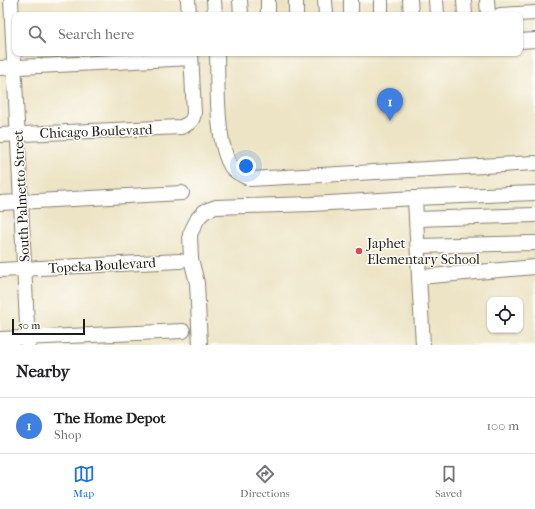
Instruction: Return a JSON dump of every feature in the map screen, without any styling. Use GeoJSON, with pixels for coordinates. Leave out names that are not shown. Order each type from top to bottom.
{"type":"FeatureCollection","features":[{"type":"Feature","properties":{"kind":"street","name":"South Palmetto Street"},"geometry":{"type":"LineString","coordinates":[[11,0],[12,22]]}},
{"type":"Feature","properties":{"kind":"street"},"geometry":{"type":"LineString","coordinates":[[188,0],[189,12]]}},
{"type":"Feature","properties":{"kind":"street"},"geometry":{"type":"LineString","coordinates":[[214,0],[215,12]]}},
{"type":"Feature","properties":{"kind":"street"},"geometry":{"type":"LineString","coordinates":[[240,0],[240,12]]}},
{"type":"Feature","properties":{"kind":"street"},"geometry":{"type":"LineString","coordinates":[[268,0],[268,12]]}},
{"type":"Feature","properties":{"kind":"street"},"geometry":{"type":"LineString","coordinates":[[296,0],[296,12]]}},
{"type":"Feature","properties":{"kind":"street"},"geometry":{"type":"LineString","coordinates":[[326,0],[326,12]]}},
{"type":"Feature","properties":{"kind":"street"},"geometry":{"type":"LineString","coordinates":[[351,0],[351,12]]}},
{"type":"Feature","properties":{"kind":"street"},"geometry":{"type":"LineString","coordinates":[[381,0],[381,12]]}},
{"type":"Feature","properties":{"kind":"street"},"geometry":{"type":"LineString","coordinates":[[410,0],[411,12]]}},
{"type":"Feature","properties":{"kind":"street"},"geometry":{"type":"LineString","coordinates":[[436,0],[437,12]]}},
{"type":"Feature","properties":{"kind":"street"},"geometry":{"type":"LineString","coordinates":[[464,0],[465,12]]}},
{"type":"Feature","properties":{"kind":"street"},"geometry":{"type":"LineString","coordinates":[[487,0],[488,12]]}},
{"type":"Feature","properties":{"kind":"street"},"geometry":{"type":"LineString","coordinates":[[508,12],[520,7],[535,13]]}},
{"type":"Feature","properties":{"kind":"street"},"geometry":{"type":"LineString","coordinates":[[523,41],[535,40]]}},
{"type":"Feature","properties":{"kind":"street","name":"South Palmetto Street"},"geometry":{"type":"LineString","coordinates":[[14,56],[27,341]]}},
{"type":"Feature","properties":{"kind":"street"},"geometry":{"type":"LineString","coordinates":[[0,68],[176,56]]}},
{"type":"Feature","properties":{"kind":"street","name":"Chicago Boulevard"},"geometry":{"type":"LineString","coordinates":[[0,135],[181,127],[187,125],[193,119],[194,113],[191,56]]}},
{"type":"Feature","properties":{"kind":"street"},"geometry":{"type":"LineString","coordinates":[[217,56],[220,122],[223,150],[233,170],[250,179],[535,163]]}},
{"type":"Feature","properties":{"kind":"street"},"geometry":{"type":"LineString","coordinates":[[0,203],[182,193]]}},
{"type":"Feature","properties":{"kind":"street"},"geometry":{"type":"LineString","coordinates":[[200,345],[197,283],[191,259],[190,234],[198,218],[205,210],[216,207],[312,204],[535,193]]}},
{"type":"Feature","properties":{"kind":"street"},"geometry":{"type":"LineString","coordinates":[[415,198],[423,345]]}},
{"type":"Feature","properties":{"kind":"street"},"geometry":{"type":"LineString","coordinates":[[416,219],[535,215]]}},
{"type":"Feature","properties":{"kind":"street"},"geometry":{"type":"LineString","coordinates":[[418,246],[535,243]]}},
{"type":"Feature","properties":{"kind":"street","name":"Topeka Boulevard"},"geometry":{"type":"LineString","coordinates":[[0,270],[180,261]]}},
{"type":"Feature","properties":{"kind":"street"},"geometry":{"type":"LineString","coordinates":[[419,277],[535,267]]}},
{"type":"Feature","properties":{"kind":"street"},"geometry":{"type":"LineString","coordinates":[[0,339],[27,341],[183,331]]}},
{"type":"Feature","properties":{"kind":"place","name":"The Home Depot"},"geometry":{"type":"Point","coordinates":[390,121]}},
{"type":"Feature","properties":{"kind":"place","name":"Japhet Elementary School"},"geometry":{"type":"Point","coordinates":[359,251]}}]}
